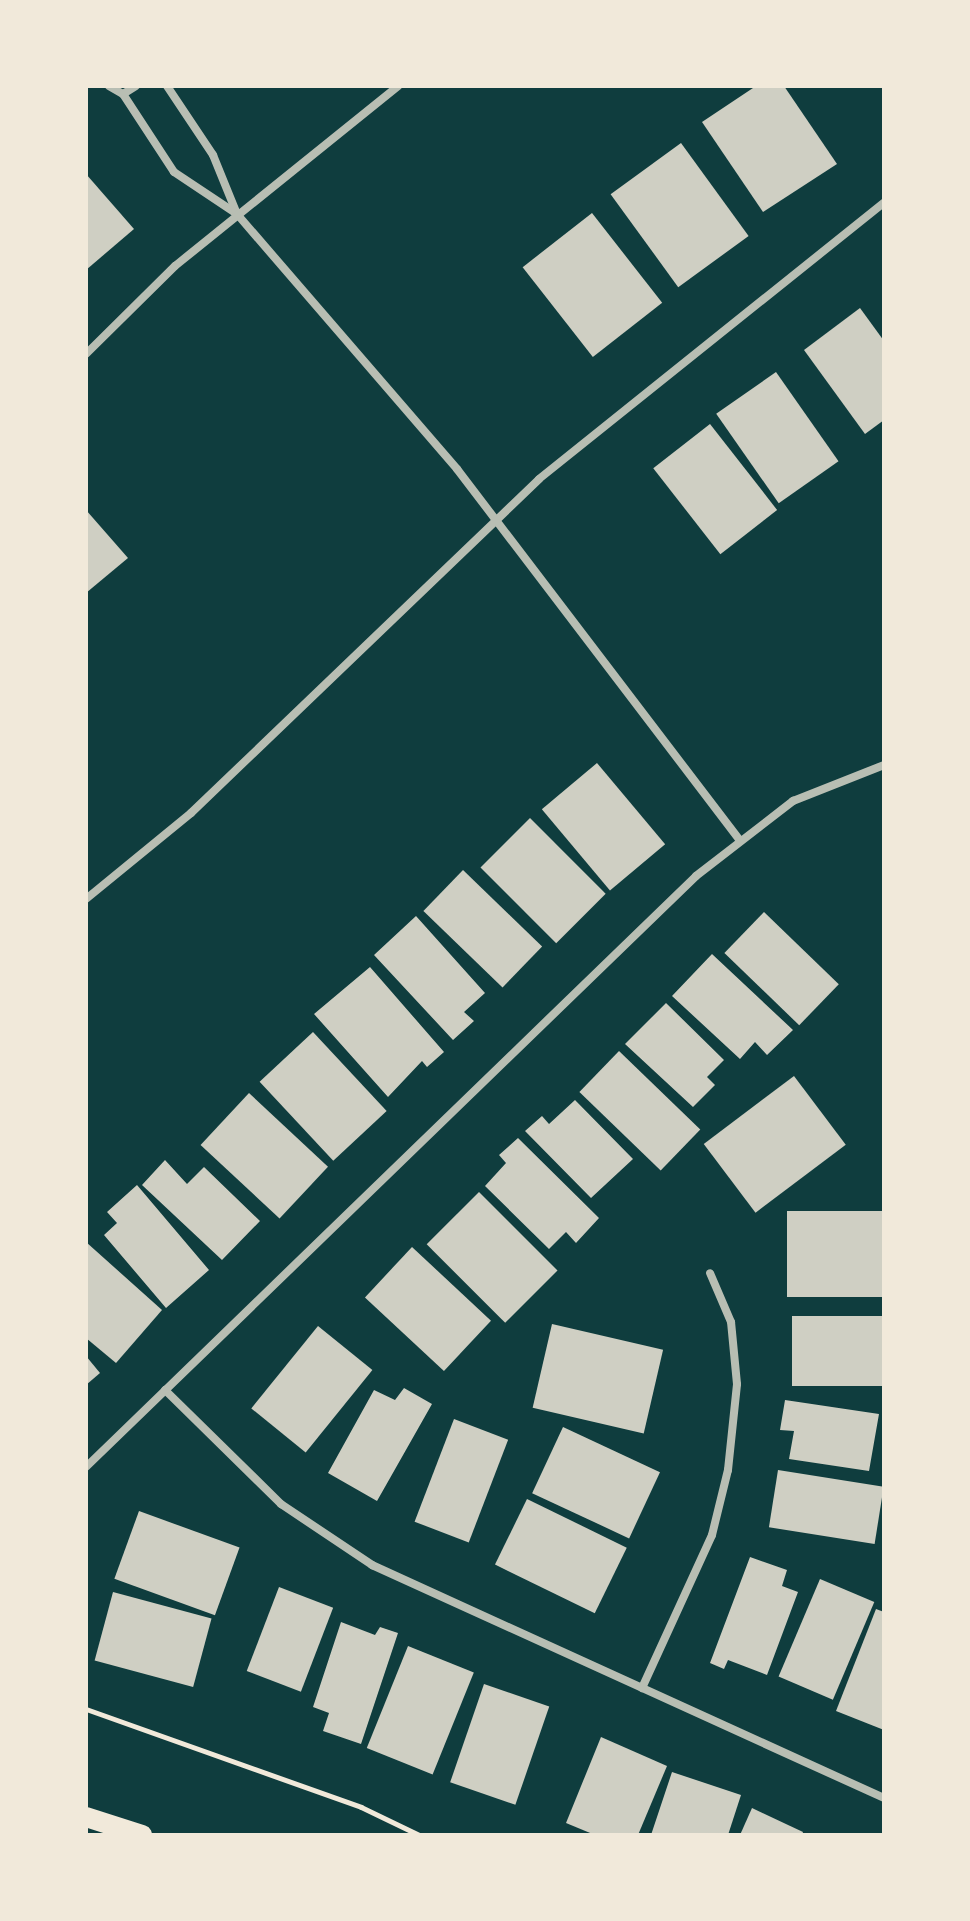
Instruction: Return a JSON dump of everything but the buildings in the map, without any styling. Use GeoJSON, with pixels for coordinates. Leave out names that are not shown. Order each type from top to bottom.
{"type":"FeatureCollection","features":[{"type":"Feature","properties":{"kind":"main road"},"geometry":{"type":"LineString","coordinates":[[86,1817],[142,1835]]}},
{"type":"Feature","properties":{"kind":"street"},"geometry":{"type":"LineString","coordinates":[[109,86],[123,94],[174,172],[237,214],[497,519],[740,840]]}},
{"type":"Feature","properties":{"kind":"street"},"geometry":{"type":"LineString","coordinates":[[123,94],[136,86]]}},
{"type":"Feature","properties":{"kind":"street"},"geometry":{"type":"LineString","coordinates":[[167,86],[213,155],[237,214]]}},
{"type":"Feature","properties":{"kind":"street"},"geometry":{"type":"LineString","coordinates":[[86,354],[237,214],[398,86]]}},
{"type":"Feature","properties":{"kind":"street"},"geometry":{"type":"LineString","coordinates":[[86,899],[191,813],[497,519],[884,203]]}},
{"type":"Feature","properties":{"kind":"street"},"geometry":{"type":"LineString","coordinates":[[86,1467],[625,939],[740,840],[793,801],[884,765]]}},
{"type":"Feature","properties":{"kind":"street"},"geometry":{"type":"LineString","coordinates":[[642,1688],[712,1535],[728,1470],[735,1369],[731,1322],[710,1273]]}},
{"type":"Feature","properties":{"kind":"street"},"geometry":{"type":"LineString","coordinates":[[165,1390],[281,1504],[372,1565],[884,1798]]}},
{"type":"Feature","properties":{"kind":"path"},"geometry":{"type":"LineString","coordinates":[[86,1709],[347,1802],[419,1835]]}}]}
